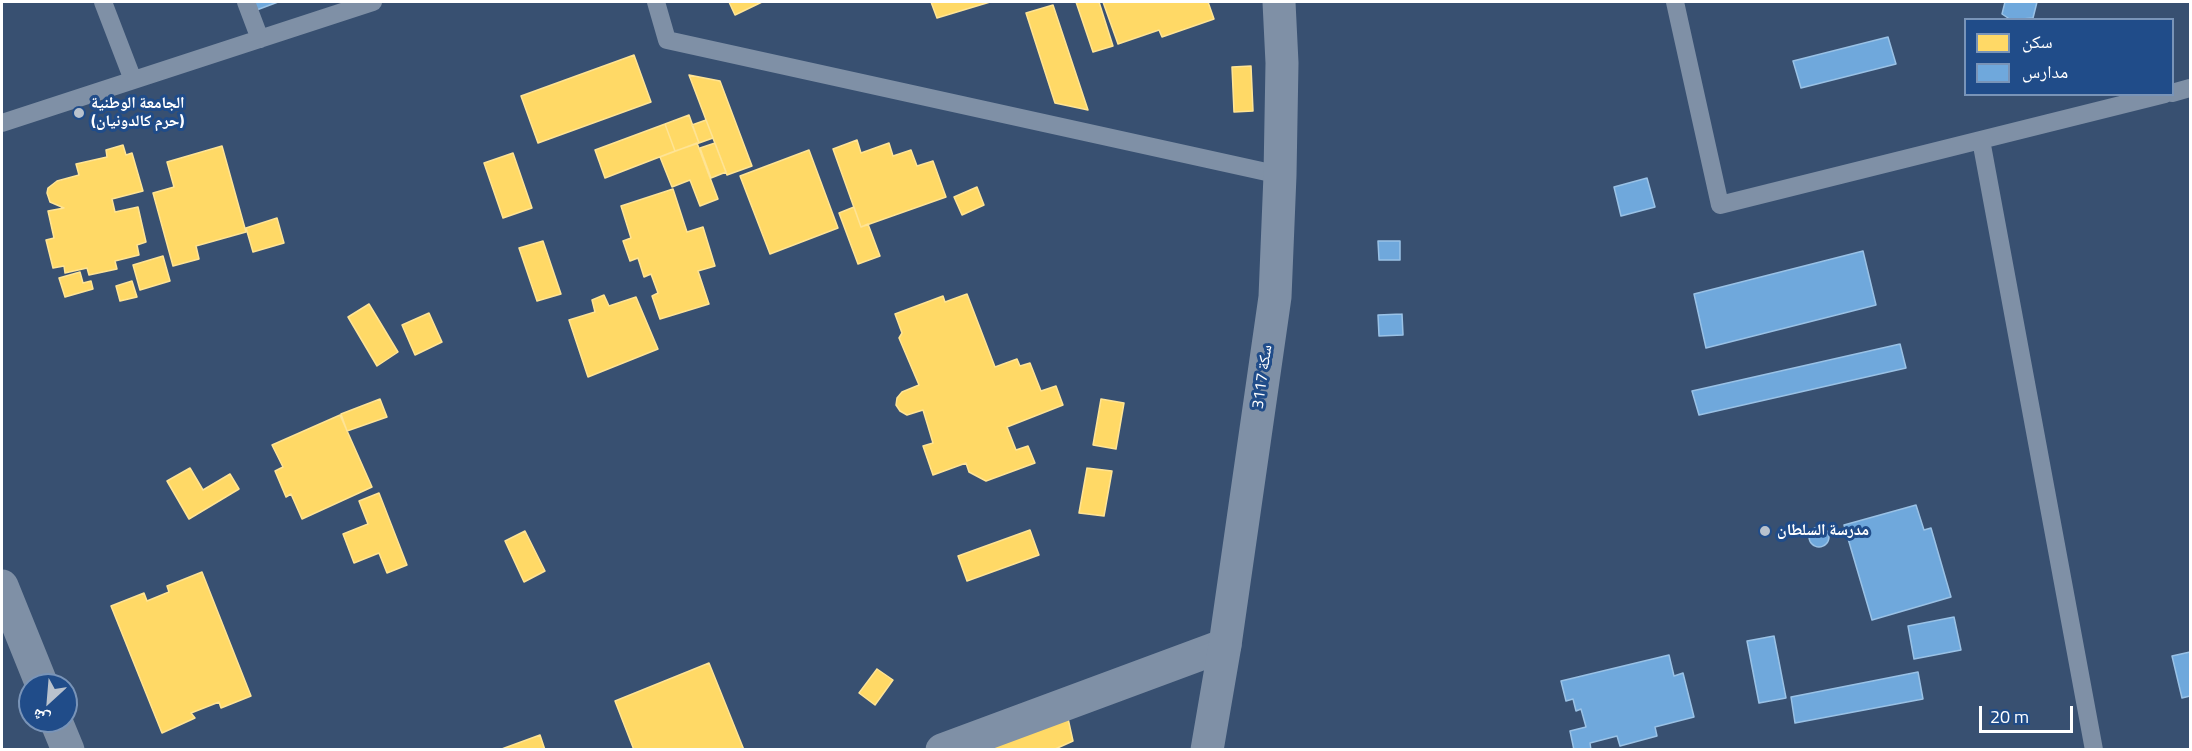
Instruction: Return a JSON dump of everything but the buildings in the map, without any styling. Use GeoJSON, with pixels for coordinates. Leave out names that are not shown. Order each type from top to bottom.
{"type":"FeatureCollection","features":[{"type":"Feature","properties":{"kind":"street","name":"سكة 3117"},"geometry":{"type":"LineString","coordinates":[[1207,750],[1225,645],[1275,297],[1281,174],[1282,63],[1279,2]]}},
{"type":"Feature","properties":{"kind":"street"},"geometry":{"type":"LineString","coordinates":[[2,586],[37,673]]}},
{"type":"Feature","properties":{"kind":"street"},"geometry":{"type":"LineString","coordinates":[[942,750],[1225,645]]}},
{"type":"Feature","properties":{"kind":"street"},"geometry":{"type":"LineString","coordinates":[[61,733],[68,750]]}},
{"type":"Feature","properties":{"kind":"lane"},"geometry":{"type":"LineString","coordinates":[[103,2],[133,80]]}},
{"type":"Feature","properties":{"kind":"lane"},"geometry":{"type":"LineString","coordinates":[[246,2],[260,39]]}},
{"type":"Feature","properties":{"kind":"lane"},"geometry":{"type":"LineString","coordinates":[[2,123],[373,2]]}},
{"type":"Feature","properties":{"kind":"lane"},"geometry":{"type":"LineString","coordinates":[[656,2],[667,40],[1281,174]]}},
{"type":"Feature","properties":{"kind":"lane"},"geometry":{"type":"LineString","coordinates":[[1674,2],[1720,205],[2157,96]]}},
{"type":"Feature","properties":{"kind":"lane"},"geometry":{"type":"LineString","coordinates":[[2174,92],[2190,88]]}},
{"type":"Feature","properties":{"kind":"lane"},"geometry":{"type":"LineString","coordinates":[[1981,140],[2094,750]]}},
{"type":"Feature","properties":{"kind":"place","name":"الجامعة الوطنية (حرم كالدونيان)"},"geometry":{"type":"Point","coordinates":[79,113]}},
{"type":"Feature","properties":{"kind":"place","name":"مدرسة السلطان"},"geometry":{"type":"Point","coordinates":[1765,531]}}]}
